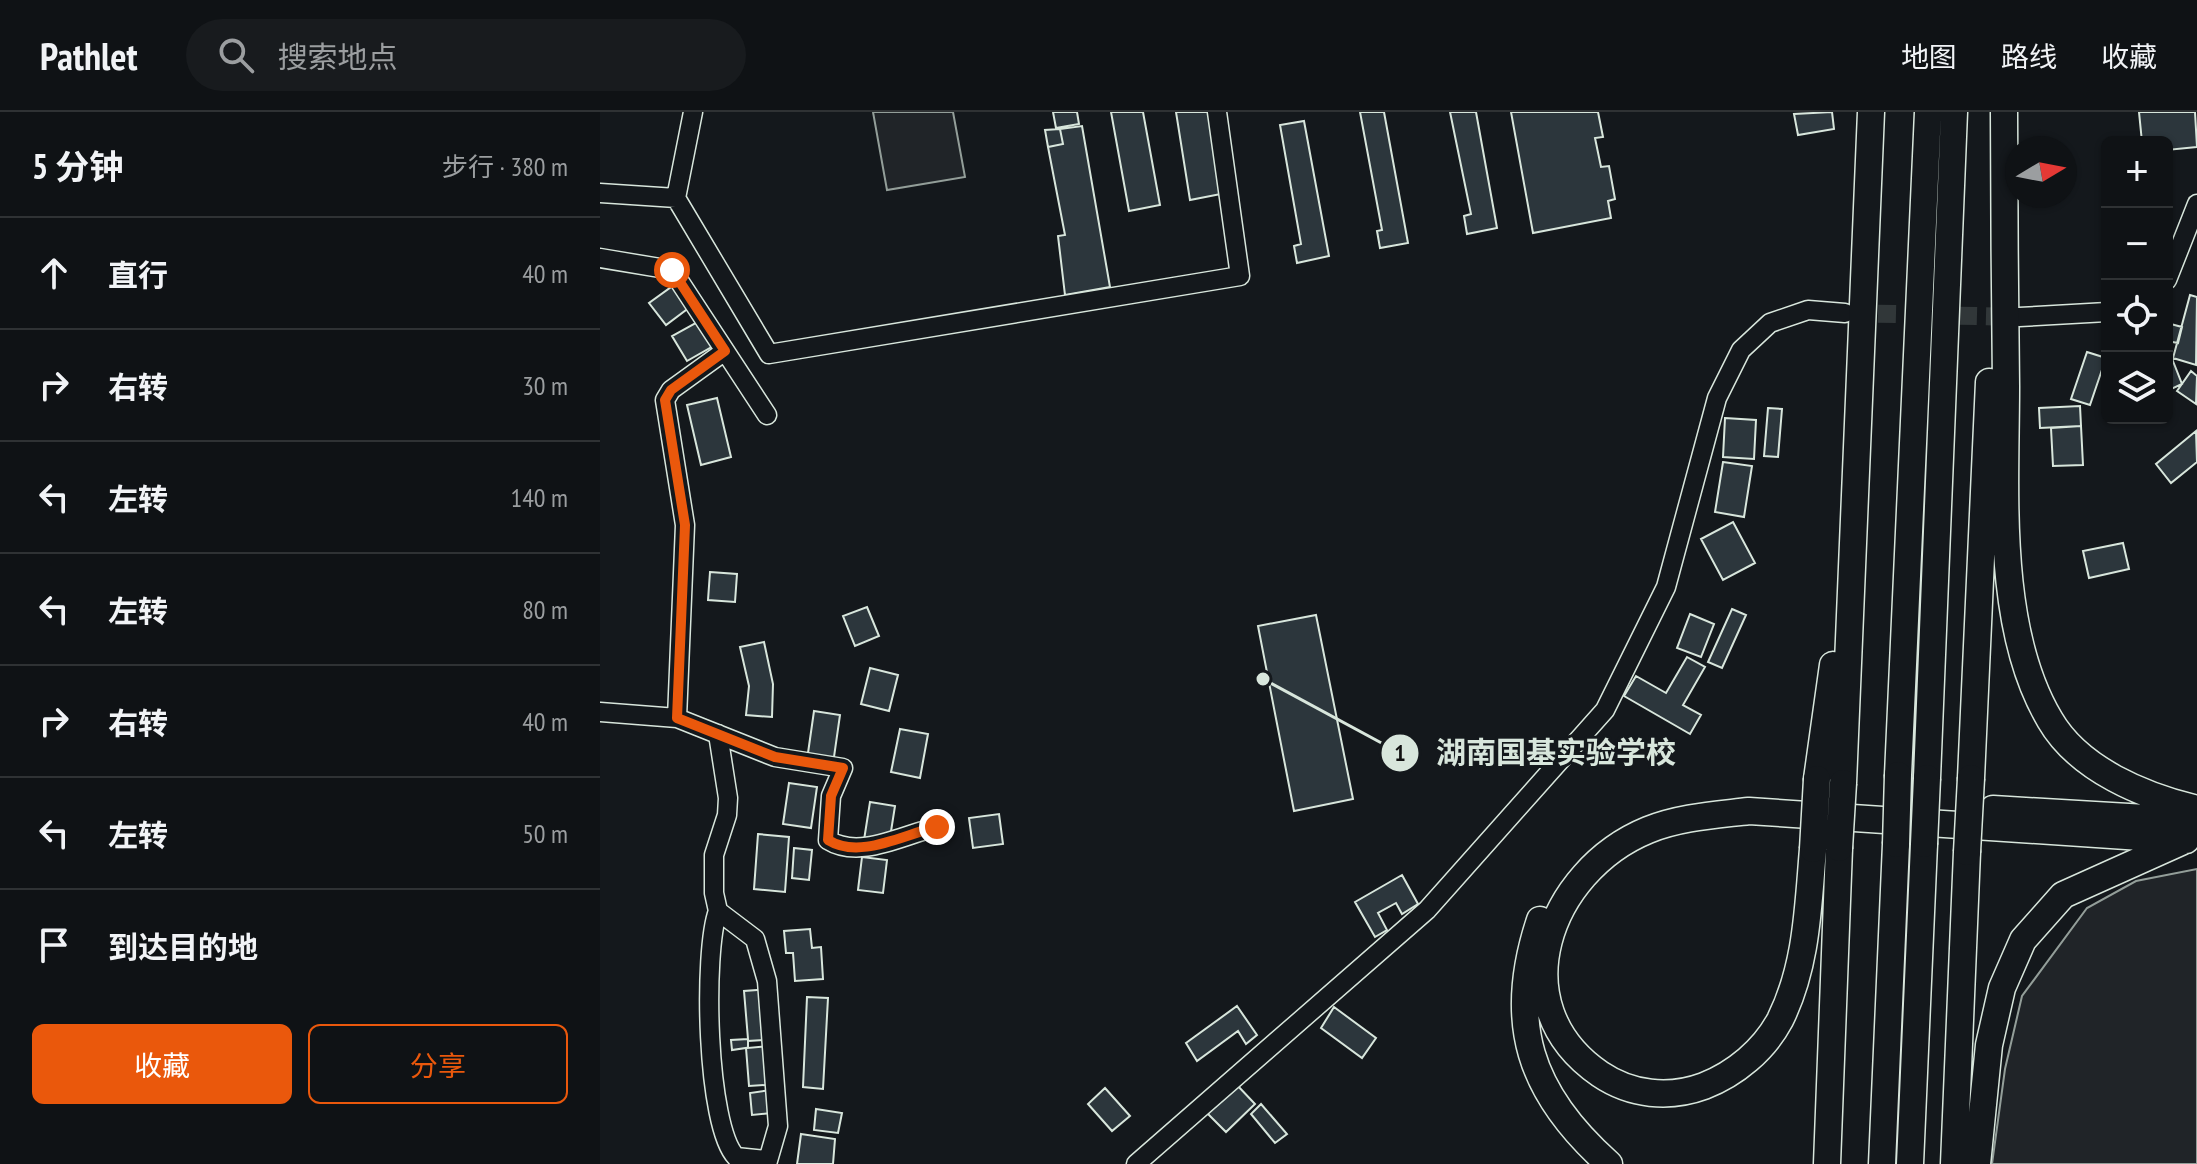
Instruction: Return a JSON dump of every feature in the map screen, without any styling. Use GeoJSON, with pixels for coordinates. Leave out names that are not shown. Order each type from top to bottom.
{"type":"FeatureCollection","features":[{"type":"Feature","properties":{"kind":"highway"},"geometry":{"type":"LineString","coordinates":[[1871,112],[1854,511],[1830,781],[1813,849],[1804,954],[1779,1020],[1756,1053],[1723,1079],[1690,1091],[1651,1094],[1617,1085],[1577,1058],[1552,1021],[1544,975],[1551,927],[1570,891],[1603,856],[1648,830],[1690,818],[1749,811],[2193,834]]}},
{"type":"Feature","properties":{"kind":"highway"},"geometry":{"type":"LineString","coordinates":[[1882,1164],[1928,112]]}},
{"type":"Feature","properties":{"kind":"highway"},"geometry":{"type":"LineString","coordinates":[[1910,1164],[1954,112]]}},
{"type":"Feature","properties":{"kind":"highway"},"geometry":{"type":"LineString","coordinates":[[1954,1164],[2001,112]]}},
{"type":"Feature","properties":{"kind":"highway"},"geometry":{"type":"LineString","coordinates":[[2001,112],[2006,503],[2013,615],[2030,679],[2051,722],[2093,767],[2170,802],[2197,809]]}},
{"type":"Feature","properties":{"kind":"highway"},"geometry":{"type":"LineString","coordinates":[[1827,1164],[1839,848],[1830,781]]}},
{"type":"Feature","properties":{"kind":"highway"},"geometry":{"type":"LineString","coordinates":[[1609,1164],[1562,1112],[1533,1063],[1524,1013],[1526,963],[1541,915],[1562,880],[1594,847],[1639,817],[1688,802],[1743,795],[2193,834]]}},
{"type":"Feature","properties":{"kind":"highway"},"geometry":{"type":"LineString","coordinates":[[1977,1164],[1989,1045],[2002,988],[2023,940],[2063,895],[2193,834]]}},
{"type":"Feature","properties":{"kind":"street"},"geometry":{"type":"LineString","coordinates":[[693,112],[676,198],[769,354],[1240,276],[1217,112]]}},
{"type":"Feature","properties":{"kind":"street"},"geometry":{"type":"LineString","coordinates":[[600,193],[676,198]]}},
{"type":"Feature","properties":{"kind":"street"},"geometry":{"type":"LineString","coordinates":[[2173,265],[2197,204]]}},
{"type":"Feature","properties":{"kind":"street"},"geometry":{"type":"LineString","coordinates":[[600,258],[672,270],[767,415]]}},
{"type":"Feature","properties":{"kind":"street"},"geometry":{"type":"LineString","coordinates":[[1136,1164],[1427,910],[1605,710],[1666,587],[1717,398],[1741,350],[1770,323],[1808,310],[1845,313]]}},
{"type":"Feature","properties":{"kind":"street"},"geometry":{"type":"LineString","coordinates":[[2019,317],[2101,312]]}},
{"type":"Feature","properties":{"kind":"street"},"geometry":{"type":"LineString","coordinates":[[677,718],[685,525],[665,400],[671,390],[725,351]]}},
{"type":"Feature","properties":{"kind":"street"},"geometry":{"type":"LineString","coordinates":[[600,712],[677,718],[775,757],[843,768],[831,796],[828,840],[835,844],[875,847],[905,834],[937,827]]}},
{"type":"Feature","properties":{"kind":"street"},"geometry":{"type":"LineString","coordinates":[[718,734],[728,798],[727,815],[714,855],[718,911],[712,928],[710,1011],[717,1109],[728,1148],[736,1157],[767,1162],[774,1148],[778,1126],[767,981],[755,939],[718,911]]}},
{"type":"Feature","properties":{"kind":"shaded area"},"geometry":{"type":"Polygon","coordinates":[[[873,112],[953,112],[965,177],[887,190],[873,112]]]}},
{"type":"Feature","properties":{"kind":"shaded area"},"geometry":{"type":"Polygon","coordinates":[[[2197,869],[2197,1164],[1992,1164],[2005,1069],[2022,996],[2087,908],[2136,881],[2197,869]]]}},
{"type":"Feature","properties":{"kind":"building"},"geometry":{"type":"Polygon","coordinates":[[[1053,112],[1077,112],[1079,124],[1056,128],[1053,112]]]}},
{"type":"Feature","properties":{"kind":"building"},"geometry":{"type":"Polygon","coordinates":[[[1111,112],[1143,112],[1160,205],[1129,211],[1111,112]]]}},
{"type":"Feature","properties":{"kind":"building"},"geometry":{"type":"Polygon","coordinates":[[[1176,112],[1212,112],[1226,193],[1190,200],[1176,112]]]}},
{"type":"Feature","properties":{"kind":"building"},"geometry":{"type":"Polygon","coordinates":[[[1360,112],[1384,112],[1408,243],[1380,248],[1377,231],[1382,230],[1360,112]]]}},
{"type":"Feature","properties":{"kind":"building"},"geometry":{"type":"Polygon","coordinates":[[[1450,112],[1476,112],[1497,228],[1467,234],[1464,216],[1471,214],[1450,112]]]}},
{"type":"Feature","properties":{"kind":"building"},"geometry":{"type":"Polygon","coordinates":[[[1511,112],[1598,112],[1603,137],[1595,138],[1601,167],[1609,166],[1615,199],[1608,201],[1611,218],[1533,233],[1511,112]]]}},
{"type":"Feature","properties":{"kind":"building"},"geometry":{"type":"Polygon","coordinates":[[[1832,112],[1834,129],[1798,135],[1794,114],[1832,112]]]}},
{"type":"Feature","properties":{"kind":"building"},"geometry":{"type":"Polygon","coordinates":[[[2139,112],[2195,112],[2197,147],[2173,149],[2173,136],[2141,136],[2139,112]]]}},
{"type":"Feature","properties":{"kind":"building"},"geometry":{"type":"Polygon","coordinates":[[[1304,121],[1329,256],[1297,263],[1294,246],[1301,244],[1280,125],[1304,121]]]}},
{"type":"Feature","properties":{"kind":"building"},"geometry":{"type":"Polygon","coordinates":[[[1082,126],[1110,287],[1065,295],[1058,236],[1065,235],[1048,147],[1063,144],[1060,129],[1082,126]]]}},
{"type":"Feature","properties":{"kind":"building"},"geometry":{"type":"Polygon","coordinates":[[[1060,129],[1063,144],[1048,147],[1045,130],[1060,129]]]}},
{"type":"Feature","properties":{"kind":"building"},"geometry":{"type":"Polygon","coordinates":[[[674,285],[690,307],[666,325],[649,303],[674,285]]]}},
{"type":"Feature","properties":{"kind":"building"},"geometry":{"type":"Polygon","coordinates":[[[2190,295],[2197,297],[2196,365],[2173,358],[2190,295]]]}},
{"type":"Feature","properties":{"kind":"building"},"geometry":{"type":"Polygon","coordinates":[[[701,320],[715,345],[687,361],[672,336],[701,320]]]}},
{"type":"Feature","properties":{"kind":"building"},"geometry":{"type":"Polygon","coordinates":[[[2173,325],[2182,327],[2178,343],[2173,342],[2173,325]]]}},
{"type":"Feature","properties":{"kind":"building"},"geometry":{"type":"Polygon","coordinates":[[[2087,352],[2101,356],[2101,373],[2090,405],[2071,399],[2087,352]]]}},
{"type":"Feature","properties":{"kind":"building"},"geometry":{"type":"Polygon","coordinates":[[[2173,361],[2182,384],[2173,388],[2173,361]]]}},
{"type":"Feature","properties":{"kind":"building"},"geometry":{"type":"Polygon","coordinates":[[[2191,371],[2197,376],[2196,404],[2177,391],[2191,371]]]}},
{"type":"Feature","properties":{"kind":"building"},"geometry":{"type":"Polygon","coordinates":[[[717,398],[731,457],[701,465],[687,405],[717,398]]]}},
{"type":"Feature","properties":{"kind":"building"},"geometry":{"type":"Polygon","coordinates":[[[2080,406],[2081,426],[2040,428],[2039,408],[2080,406]]]}},
{"type":"Feature","properties":{"kind":"building"},"geometry":{"type":"Polygon","coordinates":[[[1768,408],[1782,409],[1778,457],[1764,456],[1768,408]]]}},
{"type":"Feature","properties":{"kind":"building"},"geometry":{"type":"Polygon","coordinates":[[[1725,418],[1756,420],[1754,459],[1723,457],[1725,418]]]}},
{"type":"Feature","properties":{"kind":"building"},"geometry":{"type":"Polygon","coordinates":[[[2081,426],[2083,465],[2053,466],[2051,428],[2081,426]]]}},
{"type":"Feature","properties":{"kind":"building"},"geometry":{"type":"Polygon","coordinates":[[[2196,431],[2197,462],[2171,483],[2156,464],[2196,431]]]}},
{"type":"Feature","properties":{"kind":"building"},"geometry":{"type":"Polygon","coordinates":[[[1723,462],[1752,466],[1744,517],[1715,512],[1723,462]]]}},
{"type":"Feature","properties":{"kind":"building"},"geometry":{"type":"Polygon","coordinates":[[[1733,522],[1755,563],[1723,580],[1701,539],[1733,522]]]}},
{"type":"Feature","properties":{"kind":"building"},"geometry":{"type":"Polygon","coordinates":[[[2123,543],[2129,569],[2089,578],[2083,551],[2123,543]]]}},
{"type":"Feature","properties":{"kind":"building"},"geometry":{"type":"Polygon","coordinates":[[[710,572],[737,574],[735,602],[708,600],[710,572]]]}},
{"type":"Feature","properties":{"kind":"building"},"geometry":{"type":"Polygon","coordinates":[[[867,607],[879,636],[855,646],[843,616],[867,607]]]}},
{"type":"Feature","properties":{"kind":"building"},"geometry":{"type":"Polygon","coordinates":[[[1732,609],[1746,615],[1722,668],[1708,662],[1732,609]]]}},
{"type":"Feature","properties":{"kind":"building"},"geometry":{"type":"Polygon","coordinates":[[[1690,614],[1714,624],[1701,657],[1677,648],[1690,614]]]}},
{"type":"Feature","properties":{"kind":"building"},"geometry":{"type":"Polygon","coordinates":[[[1316,615],[1353,799],[1294,811],[1258,626],[1316,615]]]}},
{"type":"Feature","properties":{"kind":"building"},"geometry":{"type":"Polygon","coordinates":[[[764,642],[773,684],[772,717],[746,715],[749,686],[740,647],[764,642]]]}},
{"type":"Feature","properties":{"kind":"building"},"geometry":{"type":"Polygon","coordinates":[[[1687,657],[1705,667],[1683,705],[1701,715],[1690,734],[1624,696],[1636,676],[1666,693],[1687,657]]]}},
{"type":"Feature","properties":{"kind":"building"},"geometry":{"type":"Polygon","coordinates":[[[870,668],[898,675],[889,711],[861,704],[870,668]]]}},
{"type":"Feature","properties":{"kind":"building"},"geometry":{"type":"Polygon","coordinates":[[[814,711],[840,715],[833,764],[807,760],[814,711]]]}},
{"type":"Feature","properties":{"kind":"building"},"geometry":{"type":"Polygon","coordinates":[[[900,729],[928,734],[920,778],[891,772],[900,729]]]}},
{"type":"Feature","properties":{"kind":"building"},"geometry":{"type":"Polygon","coordinates":[[[789,783],[817,787],[811,828],[783,824],[789,783]]]}},
{"type":"Feature","properties":{"kind":"building"},"geometry":{"type":"Polygon","coordinates":[[[870,802],[895,806],[889,844],[864,840],[870,802]]]}},
{"type":"Feature","properties":{"kind":"building"},"geometry":{"type":"Polygon","coordinates":[[[999,814],[1003,844],[973,848],[969,818],[999,814]]]}},
{"type":"Feature","properties":{"kind":"building"},"geometry":{"type":"Polygon","coordinates":[[[758,834],[789,837],[785,892],[754,889],[758,834]]]}},
{"type":"Feature","properties":{"kind":"building"},"geometry":{"type":"Polygon","coordinates":[[[794,848],[812,850],[809,880],[792,878],[794,848]]]}},
{"type":"Feature","properties":{"kind":"building"},"geometry":{"type":"Polygon","coordinates":[[[862,857],[887,860],[883,893],[858,890],[862,857]]]}},
{"type":"Feature","properties":{"kind":"building"},"geometry":{"type":"Polygon","coordinates":[[[1402,875],[1418,904],[1402,914],[1396,903],[1378,913],[1387,930],[1375,937],[1355,902],[1402,875]]]}},
{"type":"Feature","properties":{"kind":"building"},"geometry":{"type":"Polygon","coordinates":[[[810,929],[812,948],[821,947],[823,979],[795,981],[793,953],[786,953],[784,931],[810,929]]]}},
{"type":"Feature","properties":{"kind":"building"},"geometry":{"type":"Polygon","coordinates":[[[773,989],[777,1039],[748,1041],[748,1048],[779,1045],[783,1084],[749,1086],[746,1048],[732,1050],[731,1040],[748,1039],[744,991],[773,989]]]}},
{"type":"Feature","properties":{"kind":"building"},"geometry":{"type":"Polygon","coordinates":[[[807,997],[828,998],[823,1089],[803,1087],[807,997]]]}},
{"type":"Feature","properties":{"kind":"building"},"geometry":{"type":"Polygon","coordinates":[[[1237,1006],[1257,1035],[1246,1044],[1238,1031],[1197,1061],[1186,1043],[1237,1006]]]}},
{"type":"Feature","properties":{"kind":"building"},"geometry":{"type":"Polygon","coordinates":[[[1334,1007],[1376,1038],[1362,1058],[1321,1028],[1334,1007]]]}},
{"type":"Feature","properties":{"kind":"building"},"geometry":{"type":"Polygon","coordinates":[[[1236,1084],[1255,1104],[1226,1132],[1207,1113],[1236,1084]]]}},
{"type":"Feature","properties":{"kind":"building"},"geometry":{"type":"Polygon","coordinates":[[[1105,1088],[1130,1116],[1112,1131],[1088,1104],[1105,1088]]]}},
{"type":"Feature","properties":{"kind":"building"},"geometry":{"type":"Polygon","coordinates":[[[778,1089],[781,1112],[752,1115],[750,1093],[778,1089]]]}},
{"type":"Feature","properties":{"kind":"building"},"geometry":{"type":"Polygon","coordinates":[[[1261,1104],[1287,1134],[1275,1143],[1251,1114],[1261,1104]]]}},
{"type":"Feature","properties":{"kind":"building"},"geometry":{"type":"Polygon","coordinates":[[[816,1109],[842,1113],[838,1133],[814,1130],[816,1109]]]}},
{"type":"Feature","properties":{"kind":"building"},"geometry":{"type":"Polygon","coordinates":[[[801,1134],[835,1139],[833,1164],[797,1164],[801,1134]]]}},
{"type":"Feature","properties":{"kind":"tunnel"},"geometry":{"type":"LineString","coordinates":[[1851,313],[2014,317]]}},
{"type":"Feature","properties":{"kind":"place","name":"湖南国基实验学校"},"geometry":{"type":"Point","coordinates":[1263,679]}},
{"type":"Feature","properties":{"kind":"route"},"geometry":{"type":"LineString","coordinates":[[672,270],[681,278],[725,351],[671,390],[665,400],[681,480],[685,525],[677,718],[775,757],[843,768],[831,796],[828,840],[835,844],[875,847],[905,834],[937,827]]}}]}
